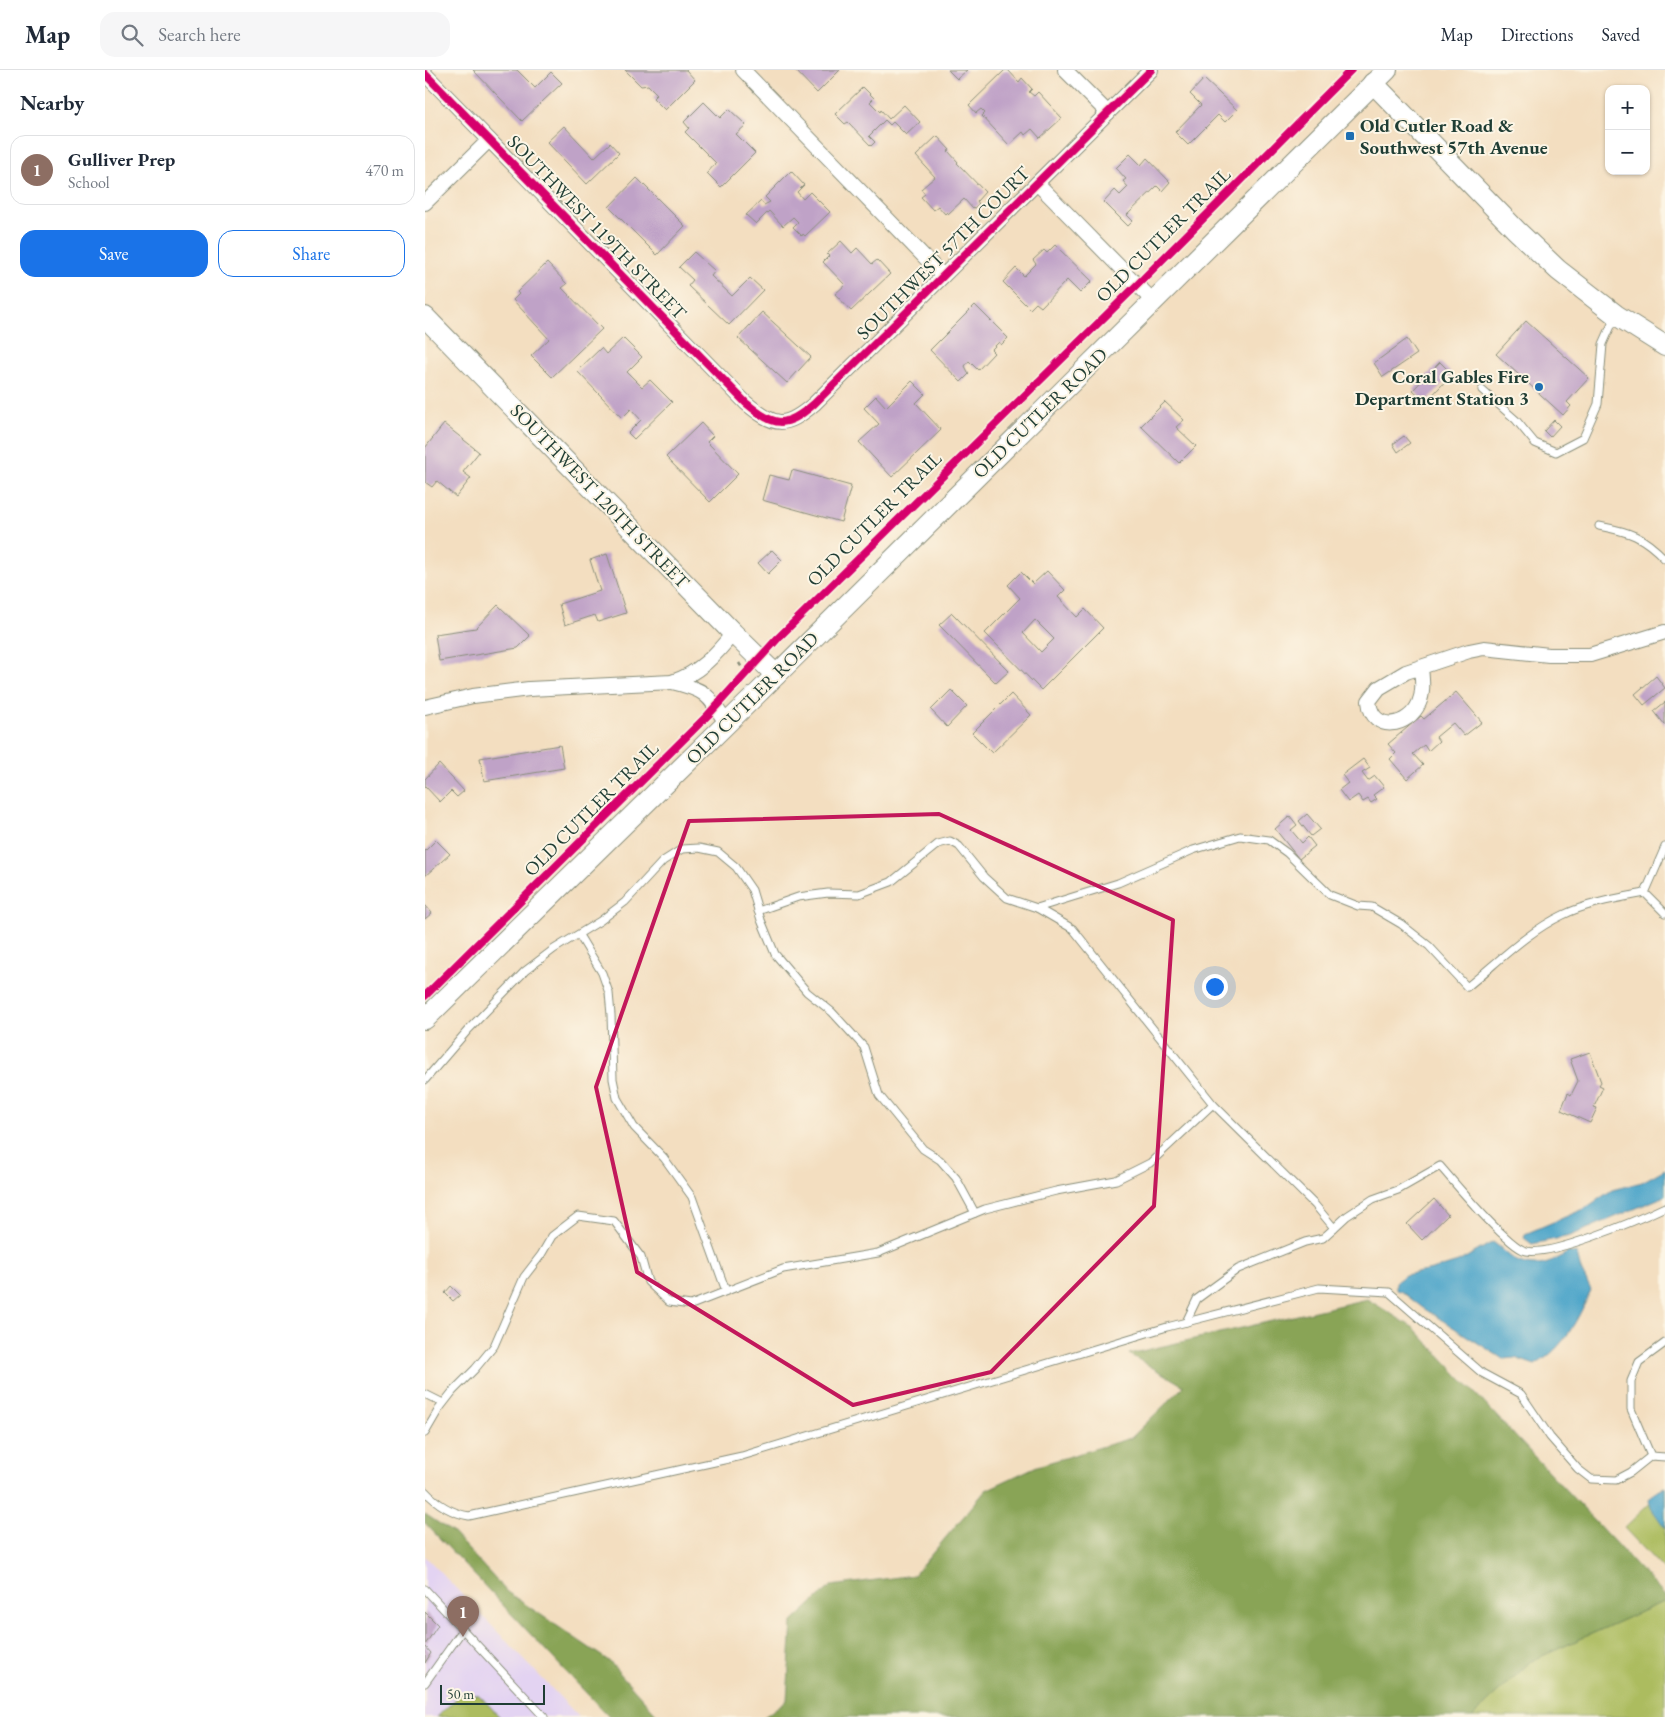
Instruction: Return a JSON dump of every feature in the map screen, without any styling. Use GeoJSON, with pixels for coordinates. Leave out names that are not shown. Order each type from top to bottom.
{"type":"FeatureCollection","features":[{"type":"Feature","properties":{"kind":"main road","name":"OLD CUTLER ROAD"},"geometry":{"type":"LineString","coordinates":[[425,1019],[1154,302],[1380,76],[1521,236],[1573,283],[1616,315],[1665,346]]}},
{"type":"Feature","properties":{"kind":"main road","name":"SOUTHWEST 120TH STREET"},"geometry":{"type":"LineString","coordinates":[[425,317],[776,675]]}},
{"type":"Feature","properties":{"kind":"street"},"geometry":{"type":"LineString","coordinates":[[743,70],[943,276]]}},
{"type":"Feature","properties":{"kind":"street"},"geometry":{"type":"LineString","coordinates":[[1065,70],[1107,113]]}},
{"type":"Feature","properties":{"kind":"street","name":"SOUTHWEST 57TH COURT"},"geometry":{"type":"LineString","coordinates":[[747,403],[770,421],[793,420],[804,412],[1151,70]]}},
{"type":"Feature","properties":{"kind":"street","name":"SOUTHWEST 119TH STREET"},"geometry":{"type":"LineString","coordinates":[[425,74],[747,403]]}},
{"type":"Feature","properties":{"kind":"street"},"geometry":{"type":"LineString","coordinates":[[425,203],[489,140]]}},
{"type":"Feature","properties":{"kind":"street"},"geometry":{"type":"LineString","coordinates":[[1037,183],[1154,302]]}},
{"type":"Feature","properties":{"kind":"street"},"geometry":{"type":"LineString","coordinates":[[1421,667],[1422,687],[1419,704],[1416,709],[1397,724],[1389,725],[1375,718],[1369,701],[1375,692],[1384,685],[1406,672],[1421,667],[1469,651],[1484,648],[1549,656],[1590,655],[1665,632]]}},
{"type":"Feature","properties":{"kind":"street"},"geometry":{"type":"LineString","coordinates":[[672,682],[693,673],[705,664],[721,649],[733,633]]}},
{"type":"Feature","properties":{"kind":"street"},"geometry":{"type":"LineString","coordinates":[[425,707],[473,696],[529,689],[672,682],[705,693],[727,723]]}},
{"type":"Feature","properties":{"kind":"lane"},"geometry":{"type":"LineString","coordinates":[[1482,390],[1516,420],[1535,443],[1556,452],[1583,438],[1598,404],[1603,344],[1616,315]]}},
{"type":"Feature","properties":{"kind":"lane"},"geometry":{"type":"LineString","coordinates":[[1599,526],[1629,532],[1651,545],[1665,559]]}},
{"type":"Feature","properties":{"kind":"lane"},"geometry":{"type":"LineString","coordinates":[[1037,908],[1118,883],[1193,850],[1240,836],[1269,840],[1287,853],[1330,895],[1358,906],[1372,907],[1401,924],[1429,946],[1467,987],[1526,938],[1563,914],[1605,901],[1645,893]]}},
{"type":"Feature","properties":{"kind":"lane"},"geometry":{"type":"LineString","coordinates":[[758,911],[798,896],[828,893],[859,894],[891,882],[938,844],[950,841],[959,846],[984,878],[1007,898],[1037,908],[1073,929],[1213,1104],[1315,1205],[1334,1228]]}},
{"type":"Feature","properties":{"kind":"lane"},"geometry":{"type":"LineString","coordinates":[[1645,893],[1665,847]]}},
{"type":"Feature","properties":{"kind":"lane"},"geometry":{"type":"LineString","coordinates":[[425,1080],[467,1030],[525,971],[553,949],[579,935],[625,902],[663,861],[682,850],[699,848],[718,852],[736,867],[752,890],[775,954],[807,992],[832,1012],[864,1047],[879,1095],[923,1149],[940,1160],[956,1178],[975,1214]]}},
{"type":"Feature","properties":{"kind":"lane"},"geometry":{"type":"LineString","coordinates":[[1645,893],[1665,914]]}},
{"type":"Feature","properties":{"kind":"lane"},"geometry":{"type":"LineString","coordinates":[[579,935],[602,972],[609,993],[613,1079],[617,1098],[634,1127],[664,1158],[692,1198],[726,1291]]}},
{"type":"Feature","properties":{"kind":"lane"},"geometry":{"type":"LineString","coordinates":[[425,1433],[443,1403],[494,1346],[524,1277],[541,1255],[552,1236],[578,1216],[614,1221],[641,1258],[648,1282],[669,1302],[691,1305],[783,1269],[877,1253],[985,1209],[1057,1191],[1116,1180],[1150,1163],[1213,1104]]}},
{"type":"Feature","properties":{"kind":"lane"},"geometry":{"type":"LineString","coordinates":[[1186,1322],[1197,1299],[1238,1269],[1305,1242],[1323,1238],[1347,1216],[1373,1199],[1398,1190],[1440,1166],[1479,1212],[1511,1243],[1525,1251],[1545,1250],[1583,1241],[1665,1207]]}},
{"type":"Feature","properties":{"kind":"lane"},"geometry":{"type":"LineString","coordinates":[[425,1492],[443,1507],[457,1514],[469,1516],[742,1456],[1186,1322],[1319,1288],[1389,1292],[1482,1373],[1521,1394],[1556,1443],[1578,1469],[1591,1479],[1616,1480],[1631,1472],[1651,1456],[1665,1457]]}},
{"type":"Feature","properties":{"kind":"lane"},"geometry":{"type":"LineString","coordinates":[[1651,1456],[1631,1409],[1631,1382],[1639,1362],[1665,1343]]}},
{"type":"Feature","properties":{"kind":"lane"},"geometry":{"type":"LineString","coordinates":[[425,1394],[443,1403]]}},
{"type":"Feature","properties":{"kind":"lane"},"geometry":{"type":"LineString","coordinates":[[425,1589],[544,1717]]}},
{"type":"Feature","properties":{"kind":"lane"},"geometry":{"type":"LineString","coordinates":[[425,1683],[462,1631]]}},
{"type":"Feature","properties":{"kind":"path"},"geometry":{"type":"LineString","coordinates":[[741,677],[759,658]]}},
{"type":"Feature","properties":{"kind":"highlighted area"},"geometry":{"type":"Polygon","coordinates":[[[939,814],[1173,920],[1154,1206],[991,1372],[853,1405],[637,1272],[596,1087],[689,821],[939,814]]]}},
{"type":"Feature","properties":{"kind":"shaded area"},"geometry":{"type":"Polygon","coordinates":[[[425,1556],[579,1717],[425,1717],[425,1556]]]}},
{"type":"Feature","properties":{"kind":"green space"},"geometry":{"type":"Polygon","coordinates":[[[1367,1299],[1414,1328],[1665,1596],[1665,1601],[1531,1661],[1472,1717],[764,1717],[787,1700],[792,1622],[831,1586],[914,1575],[986,1490],[1037,1466],[1131,1438],[1184,1386],[1129,1354],[1367,1299]]]}},
{"type":"Feature","properties":{"kind":"green space"},"geometry":{"type":"Polygon","coordinates":[[[1665,1489],[1665,1571],[1624,1528],[1665,1489]]]}},
{"type":"Feature","properties":{"kind":"green space"},"geometry":{"type":"Polygon","coordinates":[[[425,1514],[452,1532],[507,1592],[609,1661],[659,1717],[609,1717],[425,1523],[425,1514]]]}},
{"type":"Feature","properties":{"kind":"green space"},"geometry":{"type":"Polygon","coordinates":[[[1665,1601],[1665,1717],[1472,1717],[1531,1661],[1665,1601]]]}},
{"type":"Feature","properties":{"kind":"green space"},"geometry":{"type":"Polygon","coordinates":[[[462,1693],[479,1695],[500,1717],[437,1717],[462,1693]]]}},
{"type":"Feature","properties":{"kind":"water"},"geometry":{"type":"Polygon","coordinates":[[[1665,1169],[1665,1196],[1570,1236],[1532,1244],[1524,1238],[1525,1234],[1584,1209],[1612,1190],[1642,1182],[1665,1169]]]}},
{"type":"Feature","properties":{"kind":"water"},"geometry":{"type":"Polygon","coordinates":[[[1493,1242],[1515,1260],[1530,1265],[1543,1264],[1555,1260],[1568,1252],[1577,1254],[1581,1270],[1591,1290],[1575,1323],[1562,1342],[1535,1365],[1515,1358],[1503,1359],[1423,1308],[1402,1292],[1396,1290],[1396,1282],[1405,1275],[1432,1270],[1458,1262],[1493,1242]]]}},
{"type":"Feature","properties":{"kind":"water"},"geometry":{"type":"Polygon","coordinates":[[[1665,1487],[1665,1528],[1651,1508],[1649,1499],[1657,1490],[1665,1487]]]}},
{"type":"Feature","properties":{"kind":"building"},"geometry":{"type":"Polygon","coordinates":[[[473,70],[517,70],[535,88],[551,72],[562,83],[522,121],[473,70]]]}},
{"type":"Feature","properties":{"kind":"building"},"geometry":{"type":"Polygon","coordinates":[[[625,70],[686,70],[695,80],[665,110],[653,98],[657,94],[648,85],[641,86],[625,70]]]}},
{"type":"Feature","properties":{"kind":"building"},"geometry":{"type":"Polygon","coordinates":[[[795,70],[840,70],[817,93],[795,70]]]}},
{"type":"Feature","properties":{"kind":"building"},"geometry":{"type":"Polygon","coordinates":[[[948,70],[967,70],[957,79],[948,70]]]}},
{"type":"Feature","properties":{"kind":"building"},"geometry":{"type":"Polygon","coordinates":[[[1005,70],[1008,70],[1019,82],[1022,78],[1032,89],[1029,92],[1034,96],[1038,92],[1062,118],[1040,138],[1032,129],[1025,135],[1023,132],[1009,145],[982,116],[985,113],[981,109],[976,113],[969,105],[1005,70]]]}},
{"type":"Feature","properties":{"kind":"building"},"geometry":{"type":"Polygon","coordinates":[[[1204,79],[1237,110],[1225,122],[1218,115],[1188,145],[1175,132],[1201,105],[1190,94],[1204,79]]]}},
{"type":"Feature","properties":{"kind":"building"},"geometry":{"type":"Polygon","coordinates":[[[863,87],[874,98],[870,102],[889,119],[904,105],[920,122],[906,135],[893,122],[890,125],[885,120],[869,136],[875,142],[871,146],[848,122],[845,124],[835,114],[863,87]]]}},
{"type":"Feature","properties":{"kind":"building"},"geometry":{"type":"Polygon","coordinates":[[[704,102],[720,118],[729,109],[746,125],[736,134],[755,153],[721,187],[707,173],[716,163],[685,132],[689,128],[684,122],[704,102]]]}},
{"type":"Feature","properties":{"kind":"building"},"geometry":{"type":"Polygon","coordinates":[[[564,126],[594,158],[610,143],[619,153],[587,184],[547,142],[564,126]]]}},
{"type":"Feature","properties":{"kind":"building"},"geometry":{"type":"Polygon","coordinates":[[[937,136],[950,150],[948,151],[957,163],[985,192],[977,201],[979,204],[973,209],[964,199],[948,214],[947,212],[945,214],[938,206],[933,210],[921,197],[925,194],[921,189],[935,177],[916,156],[937,136]]]}},
{"type":"Feature","properties":{"kind":"building"},"geometry":{"type":"Polygon","coordinates":[[[1130,154],[1141,165],[1147,158],[1170,182],[1162,191],[1157,186],[1127,215],[1133,221],[1128,226],[1104,202],[1115,190],[1120,195],[1128,187],[1123,181],[1126,179],[1116,168],[1130,154]]]}},
{"type":"Feature","properties":{"kind":"building"},"geometry":{"type":"Polygon","coordinates":[[[791,171],[804,185],[797,192],[803,199],[810,192],[830,212],[805,236],[803,234],[802,236],[793,227],[798,222],[793,217],[783,226],[769,211],[756,224],[746,215],[761,201],[764,205],[770,202],[765,197],[791,171]]]}},
{"type":"Feature","properties":{"kind":"building"},"geometry":{"type":"Polygon","coordinates":[[[637,178],[685,226],[657,255],[609,207],[637,178]]]}},
{"type":"Feature","properties":{"kind":"building"},"geometry":{"type":"Polygon","coordinates":[[[841,241],[852,253],[857,248],[872,264],[877,260],[890,274],[851,311],[835,294],[845,285],[823,262],[829,256],[827,254],[841,241]]]}},
{"type":"Feature","properties":{"kind":"building"},"geometry":{"type":"Polygon","coordinates":[[[1055,245],[1092,281],[1080,293],[1067,280],[1041,307],[1036,303],[1030,309],[1003,282],[1016,268],[1024,276],[1036,264],[1033,260],[1044,250],[1047,253],[1055,245]]]}},
{"type":"Feature","properties":{"kind":"building"},"geometry":{"type":"Polygon","coordinates":[[[694,252],[715,271],[711,276],[732,296],[750,278],[763,290],[729,325],[688,286],[693,280],[679,267],[694,252]]]}},
{"type":"Feature","properties":{"kind":"building"},"geometry":{"type":"Polygon","coordinates":[[[547,263],[567,284],[562,288],[602,329],[552,377],[531,356],[549,339],[513,300],[519,294],[517,292],[547,263]]]}},
{"type":"Feature","properties":{"kind":"building"},"geometry":{"type":"Polygon","coordinates":[[[975,305],[1008,338],[1001,345],[999,342],[991,350],[994,353],[978,370],[969,361],[965,366],[969,374],[961,382],[930,350],[975,305]]]}},
{"type":"Feature","properties":{"kind":"building"},"geometry":{"type":"Polygon","coordinates":[[[762,312],[811,357],[787,383],[738,338],[762,312]]]}},
{"type":"Feature","properties":{"kind":"building"},"geometry":{"type":"Polygon","coordinates":[[[1526,321],[1589,378],[1567,402],[1571,406],[1563,415],[1496,354],[1526,321]]]}},
{"type":"Feature","properties":{"kind":"building"},"geometry":{"type":"Polygon","coordinates":[[[623,338],[642,357],[627,372],[642,387],[650,380],[672,402],[634,439],[628,433],[641,420],[631,409],[622,418],[577,371],[601,348],[606,354],[623,338]]]}},
{"type":"Feature","properties":{"kind":"building"},"geometry":{"type":"Polygon","coordinates":[[[1407,339],[1417,354],[1383,377],[1374,363],[1407,339]]]}},
{"type":"Feature","properties":{"kind":"building"},"geometry":{"type":"Polygon","coordinates":[[[1440,362],[1452,374],[1426,402],[1413,390],[1440,362]]]}},
{"type":"Feature","properties":{"kind":"building"},"geometry":{"type":"Polygon","coordinates":[[[912,381],[925,394],[916,403],[941,430],[892,477],[859,442],[879,424],[864,408],[876,396],[886,407],[912,381]]]}},
{"type":"Feature","properties":{"kind":"building"},"geometry":{"type":"Polygon","coordinates":[[[1165,402],[1184,420],[1176,427],[1196,446],[1179,463],[1141,426],[1165,402]]]}},
{"type":"Feature","properties":{"kind":"building"},"geometry":{"type":"Polygon","coordinates":[[[1554,420],[1560,426],[1550,437],[1544,431],[1554,420]]]}},
{"type":"Feature","properties":{"kind":"building"},"geometry":{"type":"Polygon","coordinates":[[[701,423],[713,436],[707,442],[738,474],[710,502],[666,457],[701,423]]]}},
{"type":"Feature","properties":{"kind":"building"},"geometry":{"type":"Polygon","coordinates":[[[444,424],[479,452],[463,472],[471,478],[456,497],[437,481],[432,487],[425,482],[425,448],[444,424]]]}},
{"type":"Feature","properties":{"kind":"building"},"geometry":{"type":"Polygon","coordinates":[[[1404,436],[1410,443],[1398,452],[1393,444],[1404,436]]]}},
{"type":"Feature","properties":{"kind":"building"},"geometry":{"type":"Polygon","coordinates":[[[792,470],[851,486],[841,522],[762,500],[769,475],[789,480],[792,470]]]}},
{"type":"Feature","properties":{"kind":"building"},"geometry":{"type":"Polygon","coordinates":[[[772,550],[782,560],[768,574],[758,563],[772,550]]]}},
{"type":"Feature","properties":{"kind":"building"},"geometry":{"type":"Polygon","coordinates":[[[607,554],[626,613],[598,622],[595,615],[565,625],[559,604],[600,591],[590,560],[607,554]]]}},
{"type":"Feature","properties":{"kind":"building"},"geometry":{"type":"Polygon","coordinates":[[[1047,571],[1065,590],[1058,597],[1077,617],[1085,609],[1103,628],[1041,690],[985,633],[1020,598],[1008,585],[1021,572],[1033,584],[1047,571]],[[1035,620],[1023,633],[1041,652],[1054,639],[1035,620]]]}},
{"type":"Feature","properties":{"kind":"building"},"geometry":{"type":"Polygon","coordinates":[[[498,605],[530,636],[518,648],[439,661],[435,634],[476,628],[498,605]]]}},
{"type":"Feature","properties":{"kind":"building"},"geometry":{"type":"Polygon","coordinates":[[[952,613],[1009,671],[996,683],[939,625],[952,613]]]}},
{"type":"Feature","properties":{"kind":"building"},"geometry":{"type":"Polygon","coordinates":[[[1656,676],[1665,688],[1644,705],[1635,694],[1656,676]]]}},
{"type":"Feature","properties":{"kind":"building"},"geometry":{"type":"Polygon","coordinates":[[[951,690],[967,706],[947,727],[931,710],[951,690]]]}},
{"type":"Feature","properties":{"kind":"building"},"geometry":{"type":"Polygon","coordinates":[[[1456,692],[1482,722],[1464,736],[1453,723],[1436,737],[1439,741],[1428,751],[1424,745],[1413,754],[1423,765],[1407,779],[1390,759],[1396,753],[1388,744],[1421,716],[1424,719],[1456,692]]]}},
{"type":"Feature","properties":{"kind":"building"},"geometry":{"type":"Polygon","coordinates":[[[1011,694],[1031,715],[992,753],[972,733],[1011,694]]]}},
{"type":"Feature","properties":{"kind":"building"},"geometry":{"type":"Polygon","coordinates":[[[1665,702],[1665,725],[1654,711],[1665,702]]]}},
{"type":"Feature","properties":{"kind":"building"},"geometry":{"type":"Polygon","coordinates":[[[560,745],[564,768],[484,781],[480,758],[560,745]]]}},
{"type":"Feature","properties":{"kind":"building"},"geometry":{"type":"Polygon","coordinates":[[[1363,759],[1370,768],[1362,773],[1368,781],[1375,776],[1384,787],[1373,795],[1377,799],[1371,803],[1368,799],[1363,802],[1358,795],[1348,802],[1339,790],[1348,783],[1342,775],[1363,759]]]}},
{"type":"Feature","properties":{"kind":"building"},"geometry":{"type":"Polygon","coordinates":[[[439,764],[464,791],[457,797],[451,791],[440,802],[425,786],[425,779],[439,764]]]}},
{"type":"Feature","properties":{"kind":"building"},"geometry":{"type":"Polygon","coordinates":[[[1307,814],[1320,829],[1311,836],[1299,821],[1307,814]]]}},
{"type":"Feature","properties":{"kind":"building"},"geometry":{"type":"Polygon","coordinates":[[[1290,816],[1297,825],[1291,830],[1302,843],[1308,837],[1315,846],[1299,859],[1275,829],[1290,816]]]}},
{"type":"Feature","properties":{"kind":"building"},"geometry":{"type":"Polygon","coordinates":[[[436,840],[450,854],[425,876],[425,851],[436,840]]]}},
{"type":"Feature","properties":{"kind":"building"},"geometry":{"type":"Polygon","coordinates":[[[425,905],[432,913],[425,919],[425,905]]]}},
{"type":"Feature","properties":{"kind":"building"},"geometry":{"type":"Polygon","coordinates":[[[1590,1052],[1601,1082],[1599,1085],[1603,1087],[1594,1107],[1597,1108],[1590,1123],[1561,1110],[1568,1093],[1571,1095],[1578,1081],[1570,1059],[1590,1052]]]}},
{"type":"Feature","properties":{"kind":"building"},"geometry":{"type":"Polygon","coordinates":[[[1434,1199],[1448,1215],[1422,1240],[1407,1224],[1434,1199]]]}},
{"type":"Feature","properties":{"kind":"building"},"geometry":{"type":"Polygon","coordinates":[[[451,1286],[460,1295],[453,1301],[445,1293],[451,1286]]]}},
{"type":"Feature","properties":{"kind":"building"},"geometry":{"type":"Polygon","coordinates":[[[425,1612],[438,1625],[425,1645],[425,1612]]]}},
{"type":"Feature","properties":{"kind":"building"},"geometry":{"type":"Polygon","coordinates":[[[425,1646],[431,1653],[425,1663],[425,1646]]]}},
{"type":"Feature","properties":{"kind":"cycle path"},"geometry":{"type":"LineString","coordinates":[[425,74],[746,403],[765,417],[780,422],[795,418],[814,404],[1151,70]]}},
{"type":"Feature","properties":{"kind":"cycle path","name":"OLD CUTLER TRAIL"},"geometry":{"type":"LineString","coordinates":[[425,996],[708,715],[778,638],[1137,285],[1351,70]]}},
{"type":"Feature","properties":{"kind":"place","name":"Old Cutler Road & Southwest 57th Avenue"},"geometry":{"type":"Point","coordinates":[1350,136]}},
{"type":"Feature","properties":{"kind":"place","name":"Coral Gables Fire Department Station 3"},"geometry":{"type":"Point","coordinates":[1539,387]}},
{"type":"Feature","properties":{"kind":"place","name":"Gulliver Prep"},"geometry":{"type":"Point","coordinates":[463,1637]}}]}
